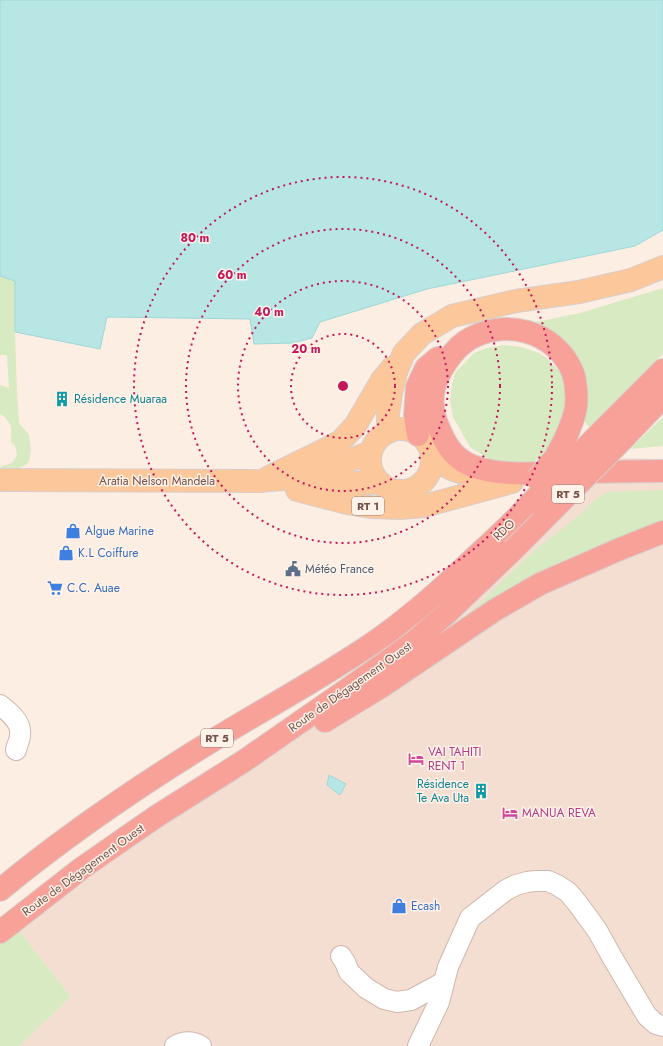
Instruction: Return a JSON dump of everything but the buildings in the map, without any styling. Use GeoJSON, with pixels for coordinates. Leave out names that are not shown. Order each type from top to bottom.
{"type":"FeatureCollection","features":[{"type":"Feature","properties":{"kind":"highway"},"geometry":{"type":"LineString","coordinates":[[522,494],[555,458],[566,438],[576,407],[575,382],[572,372],[564,357],[552,344],[535,334],[525,331],[514,329],[489,331],[476,336],[460,346],[449,358],[436,379],[433,397],[433,413],[443,440],[455,455],[470,465],[488,470],[515,473],[663,471]]}},
{"type":"Feature","properties":{"kind":"highway"},"geometry":{"type":"LineString","coordinates":[[418,435],[415,415],[417,387],[426,368],[436,359],[460,346]]}},
{"type":"Feature","properties":{"kind":"highway","name":"Route de Dégagement Ouest"},"geometry":{"type":"LineString","coordinates":[[0,932],[106,850],[157,816],[244,762],[416,640],[446,614],[513,550],[615,432],[663,370]]}},
{"type":"Feature","properties":{"kind":"highway","name":"Route de Dégagement Ouest"},"geometry":{"type":"LineString","coordinates":[[0,890],[60,842],[145,783],[221,736],[302,689],[373,643],[407,618],[438,593],[476,557],[522,494],[615,432],[663,397]]}},
{"type":"Feature","properties":{"kind":"highway"},"geometry":{"type":"LineString","coordinates":[[244,762],[335,716],[490,614],[540,584],[663,532]]}},
{"type":"Feature","properties":{"kind":"main road"},"geometry":{"type":"LineString","coordinates":[[261,481],[341,441],[355,426],[382,380],[404,353],[422,334],[452,316],[516,302],[579,292],[631,280],[663,268]]}},
{"type":"Feature","properties":{"kind":"main road"},"geometry":{"type":"LineString","coordinates":[[388,432],[388,414],[391,393],[396,372],[404,353]]}},
{"type":"Feature","properties":{"kind":"main road"},"geometry":{"type":"LineString","coordinates":[[371,452],[377,440],[388,432],[402,429],[418,435]]}},
{"type":"Feature","properties":{"kind":"main road","name":"RT 1"},"geometry":{"type":"LineString","coordinates":[[418,435],[426,442],[431,454],[438,461],[454,470],[522,494]]}},
{"type":"Feature","properties":{"kind":"main road","name":"RT 1"},"geometry":{"type":"LineString","coordinates":[[371,452],[370,464],[375,477],[379,482]]}},
{"type":"Feature","properties":{"kind":"main road","name":"Aratia Nelson Mandela"},"geometry":{"type":"LineString","coordinates":[[283,479],[340,464],[371,452]]}},
{"type":"Feature","properties":{"kind":"main road"},"geometry":{"type":"LineString","coordinates":[[425,480],[431,469],[431,454]]}},
{"type":"Feature","properties":{"kind":"main road","name":"RT 1"},"geometry":{"type":"LineString","coordinates":[[0,480],[30,479]]}},
{"type":"Feature","properties":{"kind":"main road","name":"Aratia Nelson Mandela"},"geometry":{"type":"LineString","coordinates":[[30,479],[261,481],[283,479],[323,482],[379,482],[389,489],[402,491],[414,488],[425,480]]}},
{"type":"Feature","properties":{"kind":"main road","name":"RT 1"},"geometry":{"type":"LineString","coordinates":[[223,481],[289,488],[371,507],[400,508],[663,479]]}},
{"type":"Feature","properties":{"kind":"main road","name":"RT 1"},"geometry":{"type":"LineString","coordinates":[[425,480],[522,494]]}},
{"type":"Feature","properties":{"kind":"street"},"geometry":{"type":"LineString","coordinates":[[0,490],[30,479]]}},
{"type":"Feature","properties":{"kind":"street"},"geometry":{"type":"LineString","coordinates":[[0,705],[10,713],[19,725],[21,734],[16,750]]}},
{"type":"Feature","properties":{"kind":"street"},"geometry":{"type":"LineString","coordinates":[[418,1046],[439,1002],[448,967],[470,918],[506,890],[516,885],[536,881],[548,881],[568,892],[597,930],[647,1016],[656,1024],[663,1026]]}},
{"type":"Feature","properties":{"kind":"street"},"geometry":{"type":"LineString","coordinates":[[341,956],[350,972],[366,988],[384,999],[397,1002],[411,1000],[444,982]]}},
{"type":"Feature","properties":{"kind":"street"},"geometry":{"type":"LineString","coordinates":[[175,1046],[186,1042],[195,1043],[201,1046]]}},
{"type":"Feature","properties":{"kind":"shaded area"},"geometry":{"type":"Polygon","coordinates":[[[623,458],[663,459],[663,1046],[19,1046],[71,997],[16,927],[230,779],[486,587],[623,458]]]}},
{"type":"Feature","properties":{"kind":"green space"},"geometry":{"type":"Polygon","coordinates":[[[0,276],[15,281],[15,332],[19,423],[29,435],[31,450],[28,463],[12,471],[0,469],[1,466],[13,462],[17,455],[15,446],[11,442],[11,426],[5,417],[0,414],[0,385],[9,388],[7,355],[0,355],[0,276]]]}},
{"type":"Feature","properties":{"kind":"green space"},"geometry":{"type":"Polygon","coordinates":[[[663,288],[663,354],[589,427],[583,419],[587,409],[588,384],[582,365],[565,347],[521,325],[580,313],[663,288]]]}},
{"type":"Feature","properties":{"kind":"green space"},"geometry":{"type":"Polygon","coordinates":[[[504,345],[521,347],[539,353],[548,359],[559,371],[567,387],[567,410],[547,453],[533,462],[519,463],[491,460],[470,447],[453,417],[450,401],[455,373],[474,353],[487,348],[504,345]]]}},
{"type":"Feature","properties":{"kind":"green space"},"geometry":{"type":"Polygon","coordinates":[[[663,417],[663,446],[630,449],[663,417]]]}},
{"type":"Feature","properties":{"kind":"green space"},"geometry":{"type":"Polygon","coordinates":[[[663,490],[663,521],[450,632],[536,549],[577,517],[596,499],[607,492],[663,490]]]}},
{"type":"Feature","properties":{"kind":"green space"},"geometry":{"type":"Polygon","coordinates":[[[16,927],[71,997],[19,1046],[0,1046],[0,941],[16,927]]]}},
{"type":"Feature","properties":{"kind":"water"},"geometry":{"type":"Polygon","coordinates":[[[0,0],[663,0],[663,230],[635,246],[427,289],[320,322],[312,338],[293,343],[254,344],[250,319],[107,317],[100,349],[15,332],[15,281],[0,276],[0,0]]]}},
{"type":"Feature","properties":{"kind":"water"},"geometry":{"type":"Polygon","coordinates":[[[329,775],[346,784],[340,795],[327,785],[329,775]]]}},
{"type":"Feature","properties":{"kind":"place","name":"Résidence Muaraa"},"geometry":{"type":"Point","coordinates":[62,399]}},
{"type":"Feature","properties":{"kind":"place","name":"Algue Marine"},"geometry":{"type":"Point","coordinates":[73,531]}},
{"type":"Feature","properties":{"kind":"place","name":"K.L Coiffure"},"geometry":{"type":"Point","coordinates":[66,553]}},
{"type":"Feature","properties":{"kind":"place","name":"Météo France"},"geometry":{"type":"Point","coordinates":[293,569]}},
{"type":"Feature","properties":{"kind":"place","name":"C.C. Auae"},"geometry":{"type":"Point","coordinates":[55,588]}},
{"type":"Feature","properties":{"kind":"place","name":"VAI TAHITI RENT 1"},"geometry":{"type":"Point","coordinates":[416,759]}},
{"type":"Feature","properties":{"kind":"place","name":"Résidence Te Ava Uta"},"geometry":{"type":"Point","coordinates":[481,791]}},
{"type":"Feature","properties":{"kind":"place","name":"MANUA REVA"},"geometry":{"type":"Point","coordinates":[510,813]}},
{"type":"Feature","properties":{"kind":"place","name":"Ecash"},"geometry":{"type":"Point","coordinates":[399,906]}}]}
